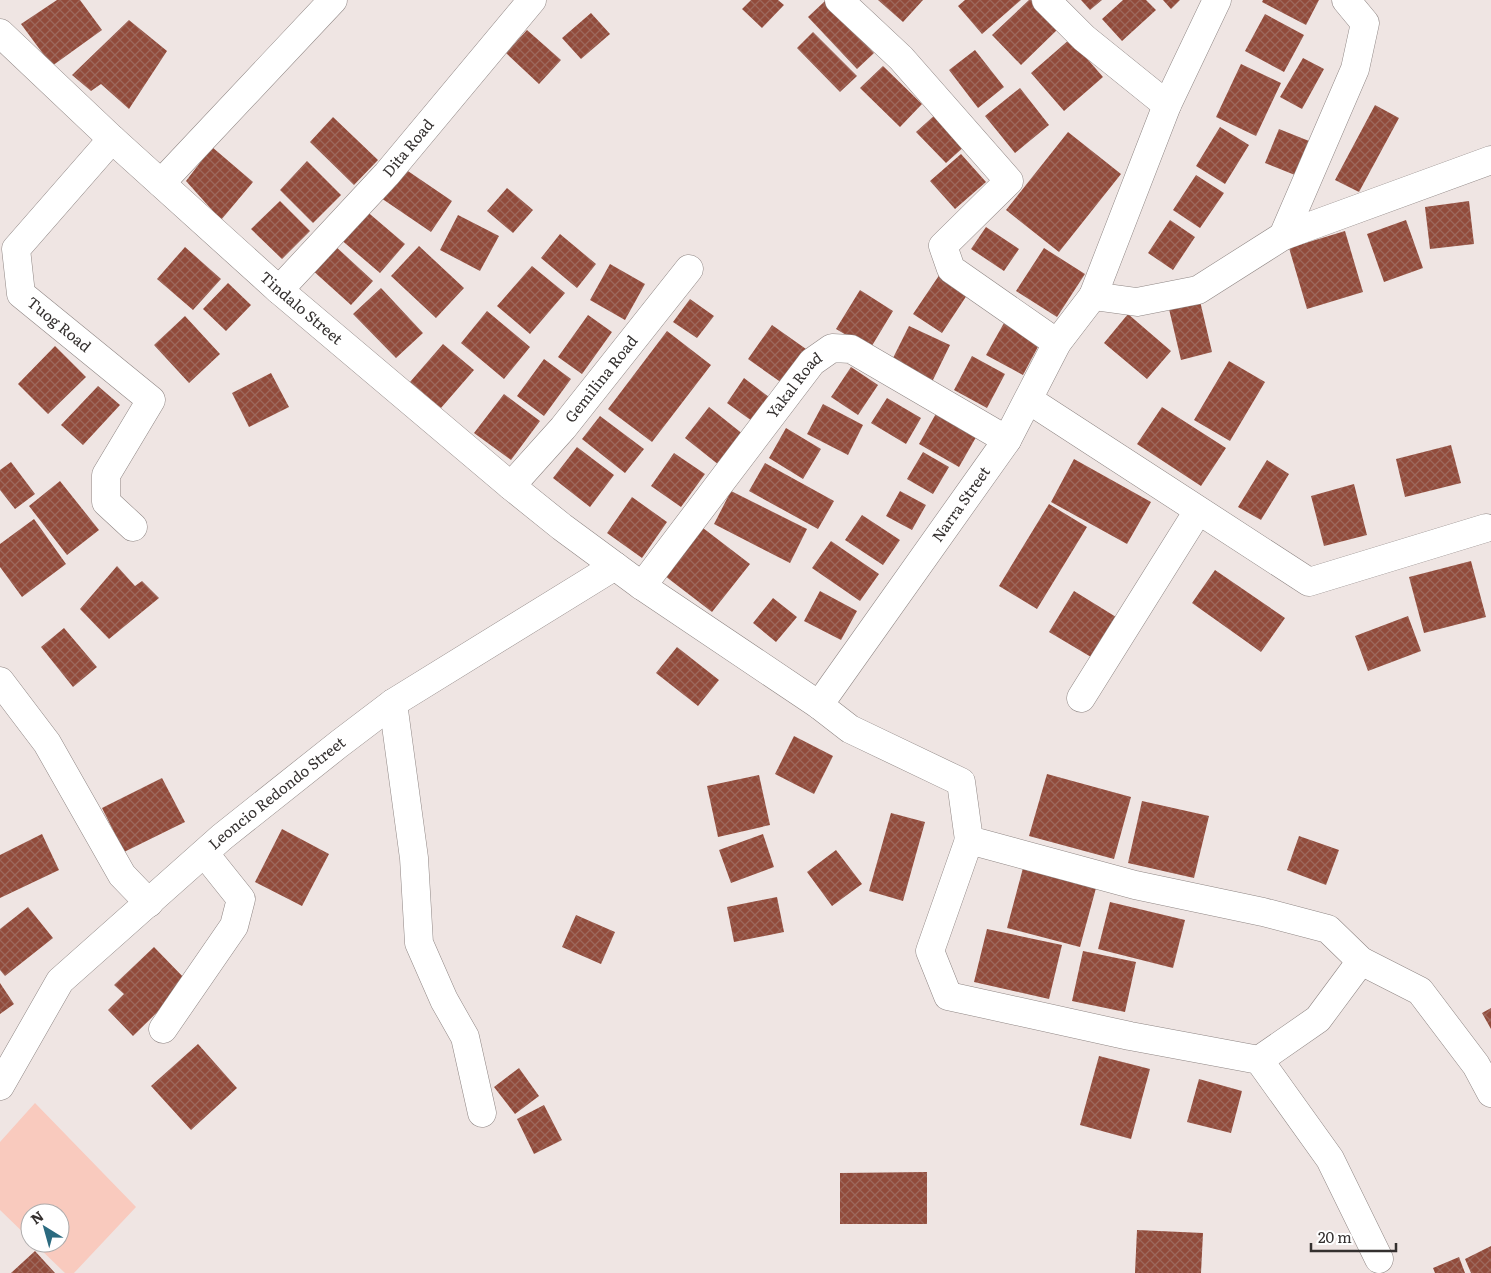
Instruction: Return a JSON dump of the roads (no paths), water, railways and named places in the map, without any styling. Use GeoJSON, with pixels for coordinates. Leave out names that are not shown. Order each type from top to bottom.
{"type":"FeatureCollection","features":[{"type":"Feature","properties":{"kind":"street"},"geometry":{"type":"LineString","coordinates":[[161,183],[333,0]]}},
{"type":"Feature","properties":{"kind":"street","name":"Dita Road"},"geometry":{"type":"LineString","coordinates":[[279,290],[387,174],[532,0]]}},
{"type":"Feature","properties":{"kind":"street"},"geometry":{"type":"LineString","coordinates":[[839,0],[901,58],[1009,181],[943,246],[951,269],[1058,343]]}},
{"type":"Feature","properties":{"kind":"street"},"geometry":{"type":"LineString","coordinates":[[1046,0],[1084,38],[1168,105],[1217,0]]}},
{"type":"Feature","properties":{"kind":"street"},"geometry":{"type":"LineString","coordinates":[[1283,236],[1355,69],[1365,23],[1346,0]]}},
{"type":"Feature","properties":{"kind":"street","name":"Tindalo Street"},"geometry":{"type":"LineString","coordinates":[[0,34],[112,139],[279,290],[511,486],[642,586],[819,705],[850,729],[961,782],[969,840]]}},
{"type":"Feature","properties":{"kind":"street","name":"Narra Street"},"geometry":{"type":"LineString","coordinates":[[819,705],[1007,440],[1058,343],[1093,296],[1168,105]]}},
{"type":"Feature","properties":{"kind":"street","name":"Tuog Road"},"geometry":{"type":"LineString","coordinates":[[112,139],[16,249],[21,294],[151,400],[106,474],[106,502],[133,527]]}},
{"type":"Feature","properties":{"kind":"street"},"geometry":{"type":"LineString","coordinates":[[1093,296],[1138,302],[1198,290],[1283,236],[1491,160]]}},
{"type":"Feature","properties":{"kind":"street","name":"Gemilina Road"},"geometry":{"type":"LineString","coordinates":[[511,486],[563,428],[689,269]]}},
{"type":"Feature","properties":{"kind":"street","name":"Yakal Road"},"geometry":{"type":"LineString","coordinates":[[642,586],[812,362],[832,348],[852,349],[1007,440]]}},
{"type":"Feature","properties":{"kind":"street"},"geometry":{"type":"LineString","coordinates":[[1029,400],[1310,582],[1486,528]]}},
{"type":"Feature","properties":{"kind":"street"},"geometry":{"type":"LineString","coordinates":[[1081,698],[1198,511]]}},
{"type":"Feature","properties":{"kind":"street","name":"Leoncio Redondo Street"},"geometry":{"type":"LineString","coordinates":[[2,1078],[60,981],[222,838],[392,704],[615,566]]}},
{"type":"Feature","properties":{"kind":"street"},"geometry":{"type":"LineString","coordinates":[[0,681],[47,743],[122,875],[149,904]]}},
{"type":"Feature","properties":{"kind":"street"},"geometry":{"type":"LineString","coordinates":[[392,704],[414,858],[419,942],[444,1000],[465,1037],[482,1113]]}},
{"type":"Feature","properties":{"kind":"street"},"geometry":{"type":"LineString","coordinates":[[1379,1259],[1330,1160],[1259,1060],[1130,1036],[948,996],[930,951],[969,840],[1135,885],[1263,912],[1328,929],[1361,961],[1420,991],[1476,1065],[1491,1094]]}},
{"type":"Feature","properties":{"kind":"street"},"geometry":{"type":"LineString","coordinates":[[163,1029],[234,926],[241,899],[205,854]]}},
{"type":"Feature","properties":{"kind":"street"},"geometry":{"type":"LineString","coordinates":[[1259,1060],[1318,1020],[1361,961]]}}]}
